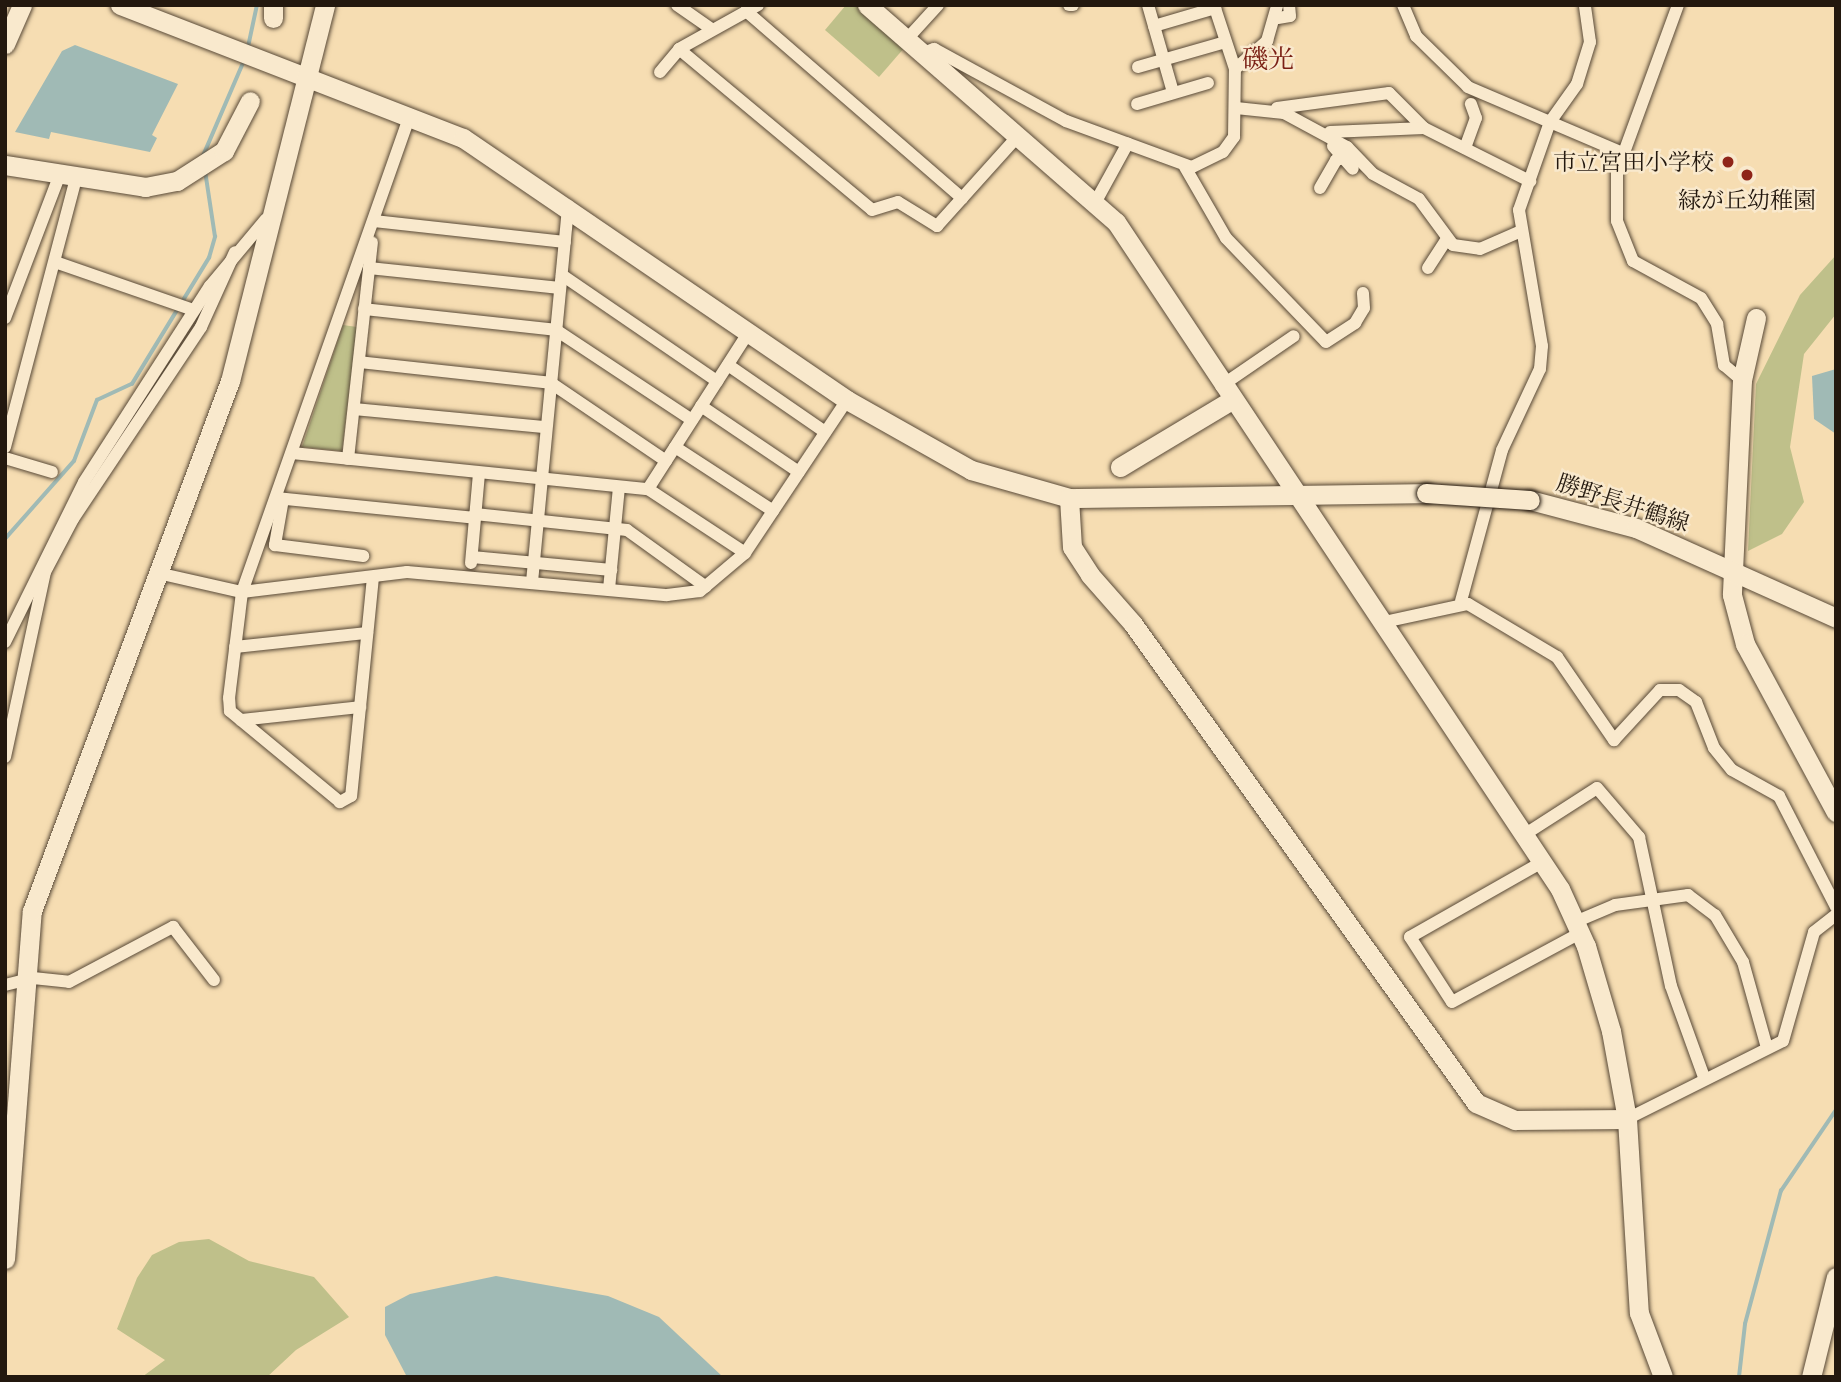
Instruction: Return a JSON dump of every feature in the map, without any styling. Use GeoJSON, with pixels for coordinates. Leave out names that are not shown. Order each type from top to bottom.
{"type":"FeatureCollection","features":[{"type":"Feature","properties":{"kind":"street"},"geometry":{"type":"LineString","coordinates":[[5,44],[22,5]]}},
{"type":"Feature","properties":{"kind":"street","name":"勝野長井鶴線"},"geometry":{"type":"LineString","coordinates":[[120,5],[410,115],[463,138],[568,206],[847,400],[971,470],[1069,498],[1297,498],[1426,493],[1530,500],[1636,528],[1732,567],[1836,618]]}},
{"type":"Feature","properties":{"kind":"street"},"geometry":{"type":"LineString","coordinates":[[5,1259],[14,983],[32,911],[162,574],[230,381],[266,219],[309,77],[325,5]]}},
{"type":"Feature","properties":{"kind":"street"},"geometry":{"type":"LineString","coordinates":[[677,5],[710,28]]}},
{"type":"Feature","properties":{"kind":"street"},"geometry":{"type":"LineString","coordinates":[[867,5],[1095,203],[1124,234],[1225,394],[1384,622],[1544,862],[1578,928],[1611,1031],[1627,1119],[1639,1313],[1663,1377]]}},
{"type":"Feature","properties":{"kind":"street"},"geometry":{"type":"LineString","coordinates":[[907,39],[938,5]]}},
{"type":"Feature","properties":{"kind":"street"},"geometry":{"type":"LineString","coordinates":[[1148,5],[1173,92]]}},
{"type":"Feature","properties":{"kind":"street"},"geometry":{"type":"LineString","coordinates":[[1235,69],[1267,41],[1277,12],[1290,16],[1289,5]]}},
{"type":"Feature","properties":{"kind":"street"},"geometry":{"type":"LineString","coordinates":[[1402,5],[1416,36],[1468,87],[1625,154]]}},
{"type":"Feature","properties":{"kind":"street"},"geometry":{"type":"LineString","coordinates":[[1461,601],[1502,450],[1540,369],[1542,346],[1519,210],[1550,122],[1577,84],[1590,42],[1586,5]]}},
{"type":"Feature","properties":{"kind":"street"},"geometry":{"type":"LineString","coordinates":[[1678,5],[1625,154],[1615,204],[1633,261],[1701,298],[1717,324],[1724,365],[1742,380]]}},
{"type":"Feature","properties":{"kind":"street"},"geometry":{"type":"LineString","coordinates":[[1154,26],[1214,7],[1235,69],[1234,137],[1223,152],[1185,167]]}},
{"type":"Feature","properties":{"kind":"street"},"geometry":{"type":"LineString","coordinates":[[660,72],[679,49],[710,28],[752,8],[962,198]]}},
{"type":"Feature","properties":{"kind":"street"},"geometry":{"type":"LineString","coordinates":[[1138,67],[1226,42]]}},
{"type":"Feature","properties":{"kind":"street"},"geometry":{"type":"LineString","coordinates":[[679,49],[872,210],[898,201],[937,226],[1018,135]]}},
{"type":"Feature","properties":{"kind":"street"},"geometry":{"type":"LineString","coordinates":[[923,53],[934,49],[1066,121],[1185,167],[1226,238],[1326,342],[1355,323],[1363,293]]}},
{"type":"Feature","properties":{"kind":"street"},"geometry":{"type":"LineString","coordinates":[[1137,104],[1208,83]]}},
{"type":"Feature","properties":{"kind":"street"},"geometry":{"type":"LineString","coordinates":[[1236,107],[1269,109],[1389,93],[1424,128],[1530,181]]}},
{"type":"Feature","properties":{"kind":"street"},"geometry":{"type":"LineString","coordinates":[[5,164],[69,172],[145,187],[177,181],[224,151],[250,101]]}},
{"type":"Feature","properties":{"kind":"street"},"geometry":{"type":"LineString","coordinates":[[1465,148],[1476,118],[1471,104]]}},
{"type":"Feature","properties":{"kind":"street"},"geometry":{"type":"LineString","coordinates":[[1269,109],[1322,131],[1373,174],[1410,191],[1446,240],[1480,249],[1521,231]]}},
{"type":"Feature","properties":{"kind":"street"},"geometry":{"type":"LineString","coordinates":[[373,577],[351,796],[340,802],[230,712],[229,698],[242,592],[279,498],[292,453],[410,115]]}},
{"type":"Feature","properties":{"kind":"street"},"geometry":{"type":"LineString","coordinates":[[1322,131],[1424,128]]}},
{"type":"Feature","properties":{"kind":"street"},"geometry":{"type":"LineString","coordinates":[[1322,131],[1353,169]]}},
{"type":"Feature","properties":{"kind":"street"},"geometry":{"type":"LineString","coordinates":[[1095,203],[1128,143]]}},
{"type":"Feature","properties":{"kind":"street"},"geometry":{"type":"LineString","coordinates":[[1320,188],[1335,160],[1345,158]]}},
{"type":"Feature","properties":{"kind":"street"},"geometry":{"type":"LineString","coordinates":[[5,447],[55,261],[69,172]]}},
{"type":"Feature","properties":{"kind":"street"},"geometry":{"type":"LineString","coordinates":[[5,318],[69,172]]}},
{"type":"Feature","properties":{"kind":"street"},"geometry":{"type":"LineString","coordinates":[[532,582],[568,206]]}},
{"type":"Feature","properties":{"kind":"street"},"geometry":{"type":"LineString","coordinates":[[5,642],[58,526],[194,310],[235,252],[266,219]]}},
{"type":"Feature","properties":{"kind":"street"},"geometry":{"type":"LineString","coordinates":[[374,221],[565,242]]}},
{"type":"Feature","properties":{"kind":"street"},"geometry":{"type":"LineString","coordinates":[[348,459],[374,221]]}},
{"type":"Feature","properties":{"kind":"street"},"geometry":{"type":"LineString","coordinates":[[1427,268],[1446,240]]}},
{"type":"Feature","properties":{"kind":"street"},"geometry":{"type":"LineString","coordinates":[[5,757],[45,572],[73,519],[201,327],[235,252]]}},
{"type":"Feature","properties":{"kind":"street"},"geometry":{"type":"LineString","coordinates":[[55,261],[194,310]]}},
{"type":"Feature","properties":{"kind":"street"},"geometry":{"type":"LineString","coordinates":[[369,268],[560,288]]}},
{"type":"Feature","properties":{"kind":"street"},"geometry":{"type":"LineString","coordinates":[[562,275],[717,381]]}},
{"type":"Feature","properties":{"kind":"street"},"geometry":{"type":"LineString","coordinates":[[365,309],[556,330],[692,420]]}},
{"type":"Feature","properties":{"kind":"street"},"geometry":{"type":"LineString","coordinates":[[1756,318],[1742,380],[1732,567],[1745,644],[1836,812]]}},
{"type":"Feature","properties":{"kind":"street"},"geometry":{"type":"LineString","coordinates":[[649,489],[748,333]]}},
{"type":"Feature","properties":{"kind":"street"},"geometry":{"type":"LineString","coordinates":[[1120,467],[1225,394],[1294,336]]}},
{"type":"Feature","properties":{"kind":"street"},"geometry":{"type":"LineString","coordinates":[[359,362],[551,383],[666,461]]}},
{"type":"Feature","properties":{"kind":"street"},"geometry":{"type":"LineString","coordinates":[[728,365],[825,432]]}},
{"type":"Feature","properties":{"kind":"street"},"geometry":{"type":"LineString","coordinates":[[162,574],[242,592],[373,577],[470,574],[667,595],[706,587],[745,554],[847,400]]}},
{"type":"Feature","properties":{"kind":"street"},"geometry":{"type":"LineString","coordinates":[[701,406],[799,472]]}},
{"type":"Feature","properties":{"kind":"street"},"geometry":{"type":"LineString","coordinates":[[354,409],[546,427]]}},
{"type":"Feature","properties":{"kind":"street"},"geometry":{"type":"LineString","coordinates":[[675,447],[773,511]]}},
{"type":"Feature","properties":{"kind":"street"},"geometry":{"type":"LineString","coordinates":[[292,453],[649,489],[745,554]]}},
{"type":"Feature","properties":{"kind":"street"},"geometry":{"type":"LineString","coordinates":[[5,458],[52,472]]}},
{"type":"Feature","properties":{"kind":"street"},"geometry":{"type":"LineString","coordinates":[[470,574],[479,473]]}},
{"type":"Feature","properties":{"kind":"street"},"geometry":{"type":"LineString","coordinates":[[609,589],[619,487]]}},
{"type":"Feature","properties":{"kind":"street"},"geometry":{"type":"LineString","coordinates":[[279,498],[627,530],[706,587]]}},
{"type":"Feature","properties":{"kind":"street"},"geometry":{"type":"LineString","coordinates":[[279,498],[275,545],[363,556]]}},
{"type":"Feature","properties":{"kind":"street"},"geometry":{"type":"LineString","coordinates":[[1069,498],[1072,547],[1090,575],[1133,624],[1476,1103],[1514,1120],[1627,1119],[1660,1106],[1704,1077],[1783,1041],[1814,932],[1836,915]]}},
{"type":"Feature","properties":{"kind":"street"},"geometry":{"type":"LineString","coordinates":[[472,557],[611,570]]}},
{"type":"Feature","properties":{"kind":"street"},"geometry":{"type":"LineString","coordinates":[[1384,622],[1461,601],[1557,657],[1614,740],[1660,690],[1679,690],[1696,702],[1714,748],[1732,770],[1779,796],[1836,906]]}},
{"type":"Feature","properties":{"kind":"street"},"geometry":{"type":"LineString","coordinates":[[235,647],[367,633]]}},
{"type":"Feature","properties":{"kind":"street"},"geometry":{"type":"LineString","coordinates":[[241,720],[360,707]]}},
{"type":"Feature","properties":{"kind":"street"},"geometry":{"type":"LineString","coordinates":[[1527,833],[1597,788],[1639,837],[1671,986],[1704,1077]]}},
{"type":"Feature","properties":{"kind":"street"},"geometry":{"type":"LineString","coordinates":[[1544,862],[1410,937],[1452,1002],[1578,928],[1651,898],[1688,894],[1715,915],[1743,962],[1767,1048]]}},
{"type":"Feature","properties":{"kind":"street"},"geometry":{"type":"LineString","coordinates":[[14,983],[69,982],[173,927],[214,980]]}},
{"type":"Feature","properties":{"kind":"street"},"geometry":{"type":"LineString","coordinates":[[1811,1377],[1836,1277]]}},
{"type":"Feature","properties":{"kind":"green space"},"geometry":{"type":"Polygon","coordinates":[[[846,5],[857,5],[905,47],[879,77],[825,30],[846,5]]]}},
{"type":"Feature","properties":{"kind":"green space"},"geometry":{"type":"Polygon","coordinates":[[[1836,255],[1836,314],[1804,354],[1790,447],[1804,502],[1782,534],[1748,551],[1756,384],[1800,295],[1836,255]]]}},
{"type":"Feature","properties":{"kind":"green space"},"geometry":{"type":"Polygon","coordinates":[[[343,325],[357,327],[342,451],[302,447],[343,325]]]}},
{"type":"Feature","properties":{"kind":"green space"},"geometry":{"type":"Polygon","coordinates":[[[209,1239],[249,1261],[314,1277],[349,1317],[296,1350],[267,1377],[142,1377],[165,1360],[117,1329],[137,1278],[152,1255],[179,1242],[209,1239]]]}},
{"type":"Feature","properties":{"kind":"water"},"geometry":{"type":"Polygon","coordinates":[[[75,45],[178,84],[152,135],[157,138],[150,152],[51,132],[49,139],[15,132],[62,51],[75,45]]]}},
{"type":"Feature","properties":{"kind":"water"},"geometry":{"type":"Polygon","coordinates":[[[1836,369],[1836,434],[1814,419],[1812,376],[1836,369]]]}},
{"type":"Feature","properties":{"kind":"water"},"geometry":{"type":"Polygon","coordinates":[[[496,1276],[608,1296],[659,1317],[723,1377],[407,1377],[385,1335],[385,1307],[410,1294],[496,1276]]]}},
{"type":"Feature","properties":{"kind":"waterway"},"geometry":{"type":"LineString","coordinates":[[248,47],[257,5]]}},
{"type":"Feature","properties":{"kind":"waterway"},"geometry":{"type":"LineString","coordinates":[[203,156],[244,61]]}},
{"type":"Feature","properties":{"kind":"waterway"},"geometry":{"type":"LineString","coordinates":[[5,539],[74,461],[97,400],[132,384],[209,258],[215,237],[205,171]]}},
{"type":"Feature","properties":{"kind":"waterway"},"geometry":{"type":"LineString","coordinates":[[5,656],[5,676]]}},
{"type":"Feature","properties":{"kind":"waterway"},"geometry":{"type":"LineString","coordinates":[[1739,1377],[1745,1324],[1781,1191],[1836,1110]]}},
{"type":"Feature","properties":{"kind":"place","name":"市立宮田小学校"},"geometry":{"type":"Point","coordinates":[1728,162]}},
{"type":"Feature","properties":{"kind":"place","name":"緑が丘幼稚園"},"geometry":{"type":"Point","coordinates":[1747,175]}},
{"type":"Feature","properties":{"kind":"district","name":"磯光"},"geometry":{"type":"Point","coordinates":[1268,60]}}]}
